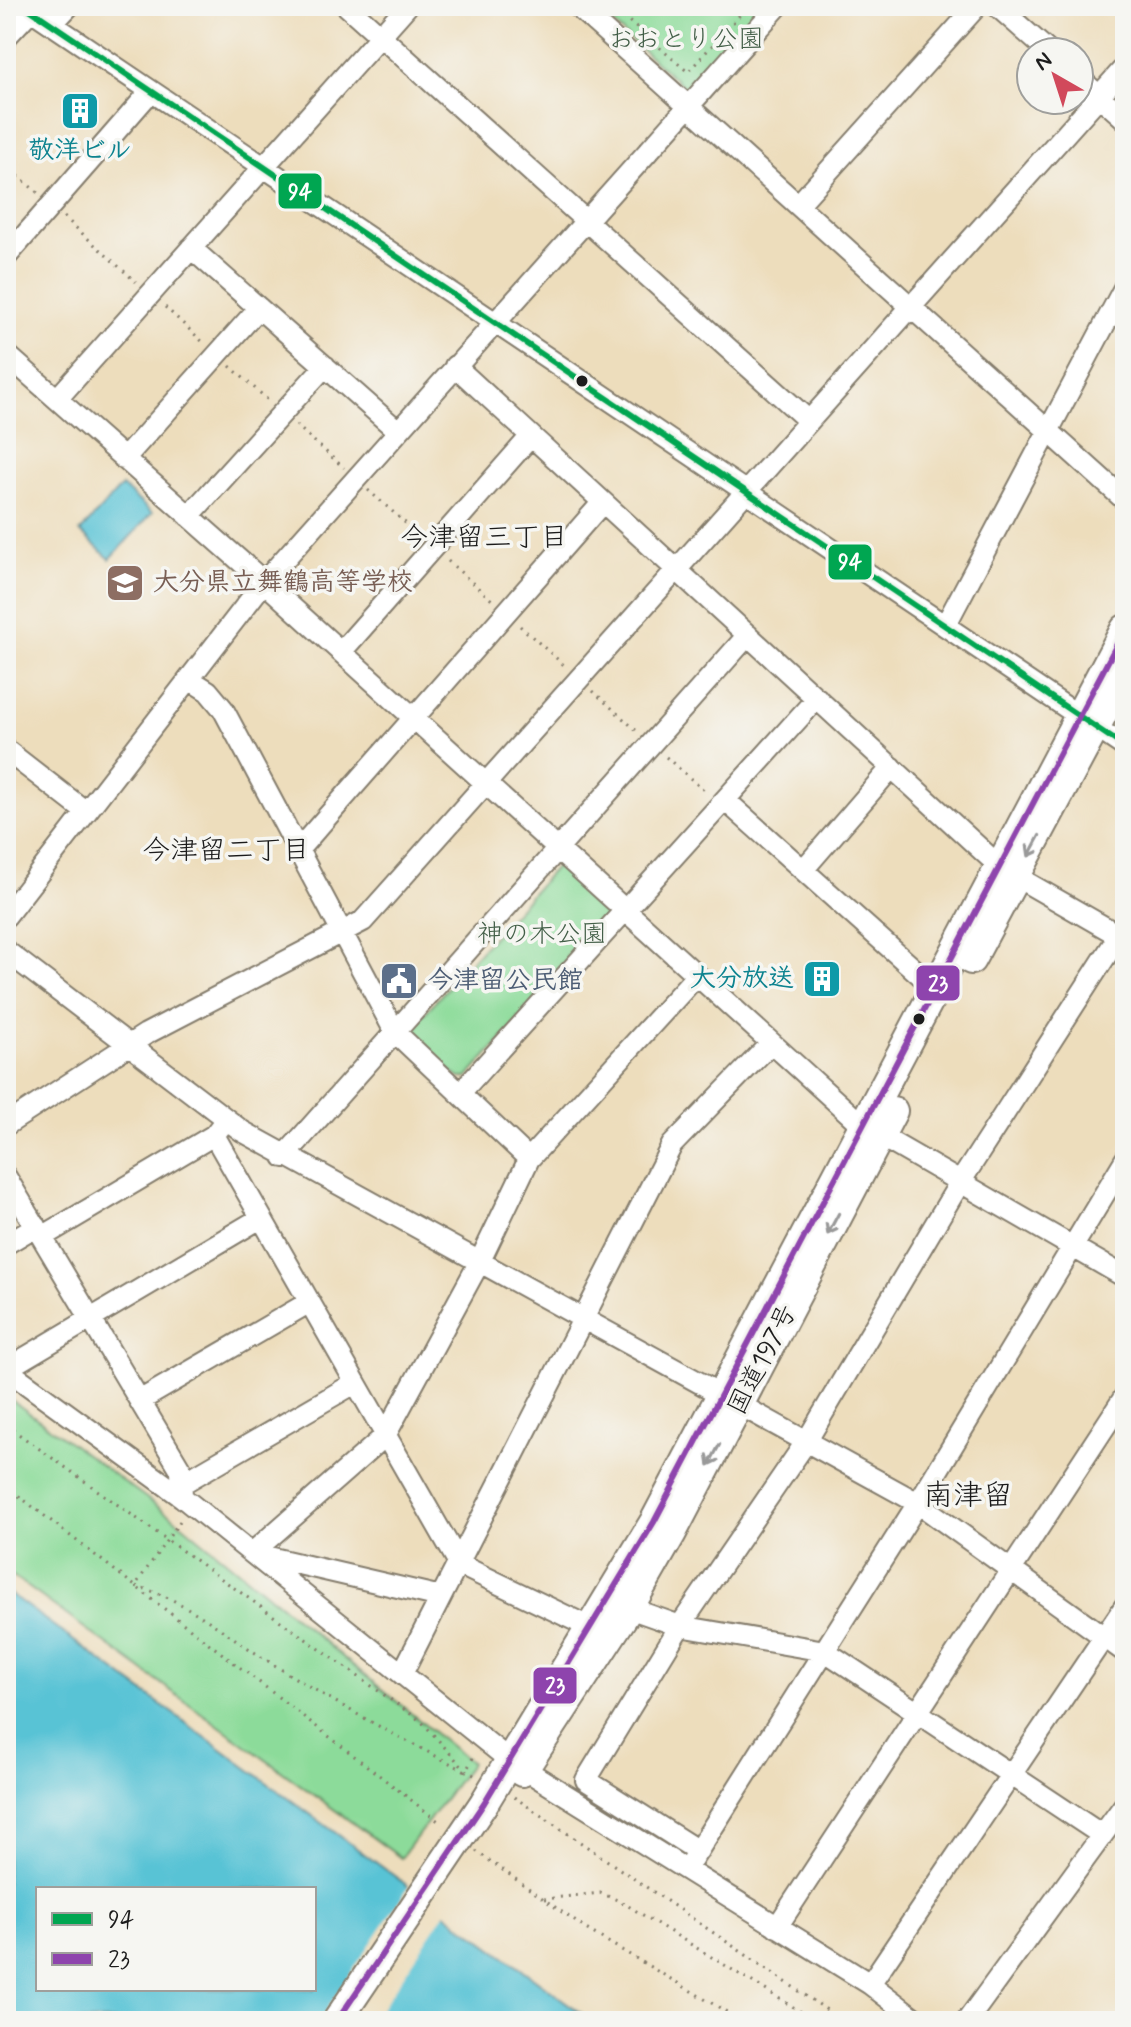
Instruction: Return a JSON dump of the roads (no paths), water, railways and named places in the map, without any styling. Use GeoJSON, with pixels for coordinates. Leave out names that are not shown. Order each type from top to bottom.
{"type":"FeatureCollection","features":[{"type":"Feature","properties":{"kind":"highway","name":"国道197号"},"geometry":{"type":"LineString","coordinates":[[516,1764],[629,1608],[730,1399],[1088,722],[1125,629]]}},
{"type":"Feature","properties":{"kind":"highway","name":"国道197号"},"geometry":{"type":"LineString","coordinates":[[1088,722],[1125,672]]}},
{"type":"Feature","properties":{"kind":"highway","name":"国道197号"},"geometry":{"type":"LineString","coordinates":[[872,1132],[935,988],[1008,871]]}},
{"type":"Feature","properties":{"kind":"highway","name":"国道197号"},"geometry":{"type":"LineString","coordinates":[[356,2021],[516,1764],[589,1627],[730,1399]]}},
{"type":"Feature","properties":{"kind":"highway","name":"国道197号"},"geometry":{"type":"LineString","coordinates":[[337,2021],[490,1807]]}},
{"type":"Feature","properties":{"kind":"street"},"geometry":{"type":"LineString","coordinates":[[52,24],[69,6]]}},
{"type":"Feature","properties":{"kind":"street"},"geometry":{"type":"LineString","coordinates":[[347,6],[809,421]]}},
{"type":"Feature","properties":{"kind":"street"},"geometry":{"type":"LineString","coordinates":[[57,399],[407,6]]}},
{"type":"Feature","properties":{"kind":"street"},"geometry":{"type":"LineString","coordinates":[[577,6],[1125,500]]}},
{"type":"Feature","properties":{"kind":"street"},"geometry":{"type":"LineString","coordinates":[[6,916],[264,582],[778,6]]}},
{"type":"Feature","properties":{"kind":"street"},"geometry":{"type":"LineString","coordinates":[[798,205],[977,6]]}},
{"type":"Feature","properties":{"kind":"street"},"geometry":{"type":"LineString","coordinates":[[997,6],[1031,36]]}},
{"type":"Feature","properties":{"kind":"street"},"geometry":{"type":"LineString","coordinates":[[6,37],[30,7],[1125,747]]}},
{"type":"Feature","properties":{"kind":"street"},"geometry":{"type":"LineString","coordinates":[[6,1125],[128,1046],[363,921],[1125,67]]}},
{"type":"Feature","properties":{"kind":"street"},"geometry":{"type":"LineString","coordinates":[[6,257],[151,91]]}},
{"type":"Feature","properties":{"kind":"street"},"geometry":{"type":"LineString","coordinates":[[1095,92],[1125,119]]}},
{"type":"Feature","properties":{"kind":"street"},"geometry":{"type":"LineString","coordinates":[[191,248],[398,431]]}},
{"type":"Feature","properties":{"kind":"street"},"geometry":{"type":"LineString","coordinates":[[945,626],[1125,286]]}},
{"type":"Feature","properties":{"kind":"street"},"geometry":{"type":"LineString","coordinates":[[124,459],[259,308]]}},
{"type":"Feature","properties":{"kind":"street"},"geometry":{"type":"LineString","coordinates":[[6,354],[264,582],[872,1132],[1125,1277]]}},
{"type":"Feature","properties":{"kind":"street"},"geometry":{"type":"LineString","coordinates":[[189,516],[325,366]]}},
{"type":"Feature","properties":{"kind":"street"},"geometry":{"type":"LineString","coordinates":[[455,366],[1008,871],[1123,934],[959,1184],[806,1442],[680,1626],[586,1780],[698,1851]]}},
{"type":"Feature","properties":{"kind":"street"},"geometry":{"type":"LineString","coordinates":[[341,652],[531,436]]}},
{"type":"Feature","properties":{"kind":"street"},"geometry":{"type":"LineString","coordinates":[[298,850],[603,502]]}},
{"type":"Feature","properties":{"kind":"street"},"geometry":{"type":"LineString","coordinates":[[284,1157],[748,635]]}},
{"type":"Feature","properties":{"kind":"street"},"geometry":{"type":"LineString","coordinates":[[189,679],[208,691],[223,709],[395,1032],[529,1159]]}},
{"type":"Feature","properties":{"kind":"street"},"geometry":{"type":"LineString","coordinates":[[460,1093],[817,698]]}},
{"type":"Feature","properties":{"kind":"street"},"geometry":{"type":"LineString","coordinates":[[6,750],[86,812]]}},
{"type":"Feature","properties":{"kind":"street"},"geometry":{"type":"LineString","coordinates":[[803,870],[892,767]]}},
{"type":"Feature","properties":{"kind":"street"},"geometry":{"type":"LineString","coordinates":[[722,802],[935,988]]}},
{"type":"Feature","properties":{"kind":"street"},"geometry":{"type":"LineString","coordinates":[[6,951],[128,1046],[220,1127],[284,1157],[918,1503],[1125,1652]]}},
{"type":"Feature","properties":{"kind":"street"},"geometry":{"type":"LineString","coordinates":[[252,1553],[385,1436],[479,1263],[529,1159],[697,975]]}},
{"type":"Feature","properties":{"kind":"street"},"geometry":{"type":"LineString","coordinates":[[402,1674],[672,1145],[771,1043]]}},
{"type":"Feature","properties":{"kind":"street"},"geometry":{"type":"LineString","coordinates":[[220,1127],[259,1219],[460,1565],[589,1627]]}},
{"type":"Feature","properties":{"kind":"street"},"geometry":{"type":"LineString","coordinates":[[6,1244],[39,1231],[220,1127]]}},
{"type":"Feature","properties":{"kind":"street"},"geometry":{"type":"LineString","coordinates":[[685,1870],[918,1503],[1125,1160]]}},
{"type":"Feature","properties":{"kind":"street"},"geometry":{"type":"LineString","coordinates":[[6,1177],[181,1470],[186,1495]]}},
{"type":"Feature","properties":{"kind":"street"},"geometry":{"type":"LineString","coordinates":[[259,1219],[6,1369],[186,1495],[252,1553],[516,1764],[870,1984],[918,2021]]}},
{"type":"Feature","properties":{"kind":"street"},"geometry":{"type":"LineString","coordinates":[[141,1400],[308,1303]]}},
{"type":"Feature","properties":{"kind":"street"},"geometry":{"type":"LineString","coordinates":[[186,1495],[355,1383]]}},
{"type":"Feature","properties":{"kind":"street"},"geometry":{"type":"LineString","coordinates":[[777,1927],[1125,1396]]}},
{"type":"Feature","properties":{"kind":"street"},"geometry":{"type":"LineString","coordinates":[[252,1553],[441,1597]]}},
{"type":"Feature","properties":{"kind":"street"},"geometry":{"type":"LineString","coordinates":[[870,1984],[1125,1606]]}},
{"type":"Feature","properties":{"kind":"street"},"geometry":{"type":"LineString","coordinates":[[629,1608],[680,1626],[825,1651],[1102,1835]]}},
{"type":"Feature","properties":{"kind":"street"},"geometry":{"type":"LineString","coordinates":[[967,2021],[1125,1804]]}},
{"type":"Feature","properties":{"kind":"water"},"geometry":{"type":"Polygon","coordinates":[[[122,486],[152,513],[110,559],[80,532],[122,486]]]}},
{"type":"Feature","properties":{"kind":"water"},"geometry":{"type":"Polygon","coordinates":[[[6,1591],[592,2021],[6,2021],[6,1591]]]}},
{"type":"Feature","properties":{"kind":"place","name":"敬洋ビル"},"geometry":{"type":"Point","coordinates":[80,111]}},
{"type":"Feature","properties":{"kind":"place","name":"大分県立舞鶴高等学校"},"geometry":{"type":"Point","coordinates":[125,583]}},
{"type":"Feature","properties":{"kind":"place","name":"大分放送"},"geometry":{"type":"Point","coordinates":[822,979]}},
{"type":"Feature","properties":{"kind":"place","name":"今津留公民館"},"geometry":{"type":"Point","coordinates":[399,981]}},
{"type":"Feature","properties":{"kind":"district","name":"今津留三丁目"},"geometry":{"type":"Point","coordinates":[484,538]}},
{"type":"Feature","properties":{"kind":"district","name":"今津留二丁目"},"geometry":{"type":"Point","coordinates":[226,851]}},
{"type":"Feature","properties":{"kind":"district","name":"南津留"},"geometry":{"type":"Point","coordinates":[968,1496]}},
{"type":"Feature","properties":{"kind":"park label","name":"おおとり公園"},"geometry":{"type":"Point","coordinates":[686,40]}},
{"type":"Feature","properties":{"kind":"park label","name":"神の木公園"},"geometry":{"type":"Point","coordinates":[542,935]}}]}
